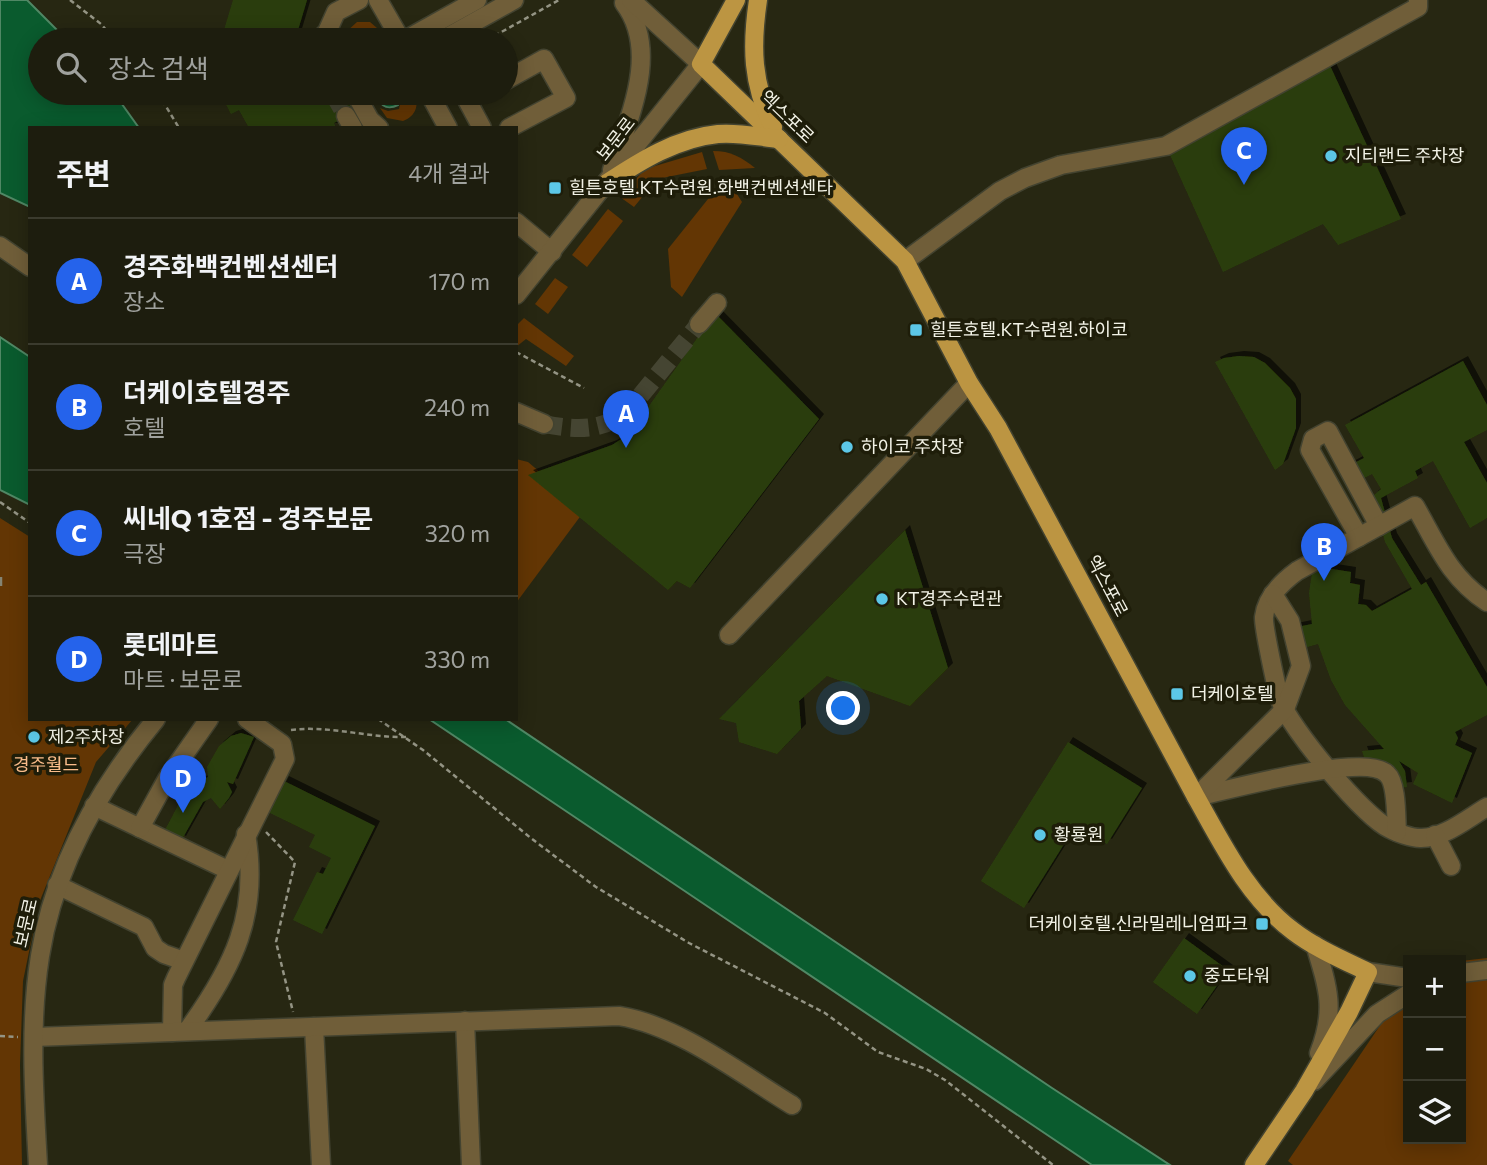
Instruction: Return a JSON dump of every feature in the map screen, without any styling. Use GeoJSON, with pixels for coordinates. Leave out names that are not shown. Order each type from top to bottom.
{"type":"FeatureCollection","features":[{"type":"Feature","properties":{"kind":"main road","name":"보문로"},"geometry":{"type":"LineString","coordinates":[[701,64],[736,0]]}},
{"type":"Feature","properties":{"kind":"main road"},"geometry":{"type":"LineString","coordinates":[[758,0],[755,78],[761,102],[779,139]]}},
{"type":"Feature","properties":{"kind":"main road","name":"엑스포로"},"geometry":{"type":"LineString","coordinates":[[701,64],[905,261],[969,383],[999,428],[1226,851],[1253,892],[1295,933],[1368,972]]}},
{"type":"Feature","properties":{"kind":"main road"},"geometry":{"type":"LineString","coordinates":[[607,183],[662,150],[716,134],[779,139]]}},
{"type":"Feature","properties":{"kind":"main road"},"geometry":{"type":"LineString","coordinates":[[1254,1165],[1304,1091],[1349,1012],[1368,972]]}},
{"type":"Feature","properties":{"kind":"street"},"geometry":{"type":"LineString","coordinates":[[329,28],[336,12],[359,0]]}},
{"type":"Feature","properties":{"kind":"street"},"geometry":{"type":"LineString","coordinates":[[425,28],[477,0]]}},
{"type":"Feature","properties":{"kind":"street"},"geometry":{"type":"LineString","coordinates":[[464,28],[514,0]]}},
{"type":"Feature","properties":{"kind":"street"},"geometry":{"type":"LineString","coordinates":[[607,183],[631,111],[641,66],[636,20],[621,0]]}},
{"type":"Feature","properties":{"kind":"street"},"geometry":{"type":"LineString","coordinates":[[631,0],[701,64]]}},
{"type":"Feature","properties":{"kind":"street"},"geometry":{"type":"LineString","coordinates":[[905,261],[1000,191],[1025,178],[1061,165],[1166,146],[1418,7],[1418,0]]}},
{"type":"Feature","properties":{"kind":"street"},"geometry":{"type":"LineString","coordinates":[[386,3],[397,28]]}},
{"type":"Feature","properties":{"kind":"street"},"geometry":{"type":"LineString","coordinates":[[513,126],[566,98],[544,59],[518,73]]}},
{"type":"Feature","properties":{"kind":"street","name":"보문로"},"geometry":{"type":"LineString","coordinates":[[518,293],[701,64]]}},
{"type":"Feature","properties":{"kind":"street"},"geometry":{"type":"LineString","coordinates":[[362,105],[377,126]]}},
{"type":"Feature","properties":{"kind":"street"},"geometry":{"type":"LineString","coordinates":[[436,105],[447,126]]}},
{"type":"Feature","properties":{"kind":"street"},"geometry":{"type":"LineString","coordinates":[[470,105],[481,126]]}},
{"type":"Feature","properties":{"kind":"street"},"geometry":{"type":"LineString","coordinates":[[518,224],[549,257]]}},
{"type":"Feature","properties":{"kind":"street"},"geometry":{"type":"LineString","coordinates":[[518,238],[549,257]]}},
{"type":"Feature","properties":{"kind":"street"},"geometry":{"type":"LineString","coordinates":[[0,246],[28,266]]}},
{"type":"Feature","properties":{"kind":"street"},"geometry":{"type":"LineString","coordinates":[[699,324],[717,303]]}},
{"type":"Feature","properties":{"kind":"street"},"geometry":{"type":"LineString","coordinates":[[729,635],[969,383]]}},
{"type":"Feature","properties":{"kind":"street"},"geometry":{"type":"LineString","coordinates":[[518,413],[544,424]]}},
{"type":"Feature","properties":{"kind":"street"},"geometry":{"type":"LineString","coordinates":[[1359,537],[1310,450],[1312,439],[1328,430],[1379,526]]}},
{"type":"Feature","properties":{"kind":"street"},"geometry":{"type":"LineString","coordinates":[[1487,602],[1468,589],[1454,574],[1415,506],[1297,570],[1283,581],[1273,594],[1264,618],[1281,702],[1285,709],[1347,793],[1388,829],[1420,838],[1435,835],[1487,807]]}},
{"type":"Feature","properties":{"kind":"street"},"geometry":{"type":"LineString","coordinates":[[1196,797],[1285,709],[1301,666],[1290,621],[1273,594]]}},
{"type":"Feature","properties":{"kind":"street","name":"보문로"},"geometry":{"type":"LineString","coordinates":[[37,1165],[34,1037],[40,956],[57,886],[94,806],[126,757],[154,721]]}},
{"type":"Feature","properties":{"kind":"street"},"geometry":{"type":"LineString","coordinates":[[140,828],[167,779],[208,721]]}},
{"type":"Feature","properties":{"kind":"street"},"geometry":{"type":"LineString","coordinates":[[179,1032],[173,985],[285,759],[282,744],[250,721]]}},
{"type":"Feature","properties":{"kind":"street"},"geometry":{"type":"LineString","coordinates":[[1196,797],[1327,768],[1381,769],[1393,782],[1397,832]]}},
{"type":"Feature","properties":{"kind":"street"},"geometry":{"type":"LineString","coordinates":[[94,806],[228,870]]}},
{"type":"Feature","properties":{"kind":"street"},"geometry":{"type":"LineString","coordinates":[[179,1032],[214,995],[229,967],[243,928],[249,887],[250,827]]}},
{"type":"Feature","properties":{"kind":"street"},"geometry":{"type":"LineString","coordinates":[[1435,835],[1451,866]]}},
{"type":"Feature","properties":{"kind":"street"},"geometry":{"type":"LineString","coordinates":[[57,886],[144,926],[155,948],[184,961]]}},
{"type":"Feature","properties":{"kind":"street"},"geometry":{"type":"LineString","coordinates":[[1304,1091],[1327,1034],[1331,1008],[1328,987],[1315,945]]}},
{"type":"Feature","properties":{"kind":"street"},"geometry":{"type":"LineString","coordinates":[[1466,972],[1487,970]]}},
{"type":"Feature","properties":{"kind":"street"},"geometry":{"type":"LineString","coordinates":[[1368,972],[1403,977]]}},
{"type":"Feature","properties":{"kind":"street"},"geometry":{"type":"LineString","coordinates":[[1304,1091],[1377,1014],[1403,997]]}},
{"type":"Feature","properties":{"kind":"street"},"geometry":{"type":"LineString","coordinates":[[34,1037],[610,1016],[647,1022],[681,1037],[792,1105]]}},
{"type":"Feature","properties":{"kind":"street"},"geometry":{"type":"LineString","coordinates":[[465,1021],[471,1165]]}},
{"type":"Feature","properties":{"kind":"street"},"geometry":{"type":"LineString","coordinates":[[305,1027],[321,1165]]}},
{"type":"Feature","properties":{"kind":"path"},"geometry":{"type":"LineString","coordinates":[[70,0],[104,28]]}},
{"type":"Feature","properties":{"kind":"path"},"geometry":{"type":"LineString","coordinates":[[509,28],[559,0]]}},
{"type":"Feature","properties":{"kind":"path"},"geometry":{"type":"LineString","coordinates":[[165,105],[178,126]]}},
{"type":"Feature","properties":{"kind":"path"},"geometry":{"type":"LineString","coordinates":[[518,353],[584,388]]}},
{"type":"Feature","properties":{"kind":"path"},"geometry":{"type":"LineString","coordinates":[[0,502],[28,522]]}},
{"type":"Feature","properties":{"kind":"path"},"geometry":{"type":"LineString","coordinates":[[381,721],[406,737],[596,887],[689,943],[825,1013],[878,1052],[926,1069],[945,1080],[1053,1165]]}},
{"type":"Feature","properties":{"kind":"path"},"geometry":{"type":"LineString","coordinates":[[273,737],[299,729],[406,737]]}},
{"type":"Feature","properties":{"kind":"path"},"geometry":{"type":"LineString","coordinates":[[250,827],[295,862],[276,942],[305,1027]]}},
{"type":"Feature","properties":{"kind":"green space"},"geometry":{"type":"Polygon","coordinates":[[[357,22],[370,22],[377,28],[350,28],[357,22]]]}},
{"type":"Feature","properties":{"kind":"green space"},"geometry":{"type":"Polygon","coordinates":[[[400,105],[416,105],[414,113],[403,121],[387,118],[380,108],[388,111],[399,109],[400,105]]]}},
{"type":"Feature","properties":{"kind":"green space"},"geometry":{"type":"Polygon","coordinates":[[[713,151],[736,155],[755,168],[719,170],[713,151]]]}},
{"type":"Feature","properties":{"kind":"green space"},"geometry":{"type":"Polygon","coordinates":[[[702,152],[707,169],[657,179],[634,207],[620,197],[645,169],[702,152]]]}},
{"type":"Feature","properties":{"kind":"green space"},"geometry":{"type":"Polygon","coordinates":[[[733,188],[742,202],[682,297],[671,287],[668,249],[708,199],[733,188]]]}},
{"type":"Feature","properties":{"kind":"green space"},"geometry":{"type":"Polygon","coordinates":[[[608,209],[623,221],[587,267],[572,255],[608,209]]]}},
{"type":"Feature","properties":{"kind":"green space"},"geometry":{"type":"Polygon","coordinates":[[[555,278],[568,287],[548,314],[535,304],[555,278]]]}},
{"type":"Feature","properties":{"kind":"green space"},"geometry":{"type":"Polygon","coordinates":[[[524,318],[574,356],[566,366],[526,339],[518,345],[518,324],[524,318]]]}},
{"type":"Feature","properties":{"kind":"green space"},"geometry":{"type":"Polygon","coordinates":[[[518,460],[528,462],[585,510],[518,600],[518,460]]]}},
{"type":"Feature","properties":{"kind":"green space","name":"경주월드"},"geometry":{"type":"Polygon","coordinates":[[[0,518],[28,536],[28,721],[131,721],[96,762],[39,903],[23,981],[20,1065],[22,1165],[0,1165],[0,518]]]}},
{"type":"Feature","properties":{"kind":"green space"},"geometry":{"type":"Polygon","coordinates":[[[1487,958],[1487,1165],[1293,1165],[1288,1161],[1403,990],[1403,1144],[1466,1144],[1466,960],[1487,958]]]}},
{"type":"Feature","properties":{"kind":"shaded area"},"geometry":{"type":"Polygon","coordinates":[[[0,0],[27,0],[55,28],[28,28],[28,105],[123,105],[138,126],[28,126],[28,206],[0,193],[0,0]]]}},
{"type":"Feature","properties":{"kind":"shaded area"},"geometry":{"type":"Polygon","coordinates":[[[0,337],[28,356],[28,504],[0,490],[0,337]]]}},
{"type":"Feature","properties":{"kind":"shaded area"},"geometry":{"type":"Polygon","coordinates":[[[432,721],[508,721],[1170,1165],[1092,1165],[432,721]]]}},
{"type":"Feature","properties":{"kind":"building"},"geometry":{"type":"Polygon","coordinates":[[[233,0],[307,0],[299,28],[225,28],[233,0]]]}},
{"type":"Feature","properties":{"kind":"building"},"geometry":{"type":"Polygon","coordinates":[[[1326,57],[1401,219],[1338,245],[1323,224],[1223,272],[1166,146],[1326,57]]]}},
{"type":"Feature","properties":{"kind":"building"},"geometry":{"type":"Polygon","coordinates":[[[226,105],[353,105],[356,111],[334,123],[335,126],[248,126],[239,110],[231,114],[226,105]]]}},
{"type":"Feature","properties":{"kind":"building"},"geometry":{"type":"Polygon","coordinates":[[[715,313],[819,419],[690,588],[677,581],[668,590],[528,475],[612,445],[629,434],[715,313]]]}},
{"type":"Feature","properties":{"kind":"building"},"geometry":{"type":"Polygon","coordinates":[[[1239,356],[1254,357],[1265,363],[1290,388],[1296,399],[1296,428],[1283,464],[1275,470],[1215,362],[1239,356]]]}},
{"type":"Feature","properties":{"kind":"building"},"geometry":{"type":"Polygon","coordinates":[[[1463,361],[1487,405],[1487,430],[1464,442],[1487,483],[1487,518],[1470,528],[1433,461],[1415,471],[1418,478],[1381,498],[1392,538],[1421,585],[1426,582],[1487,687],[1487,715],[1455,732],[1458,738],[1455,745],[1472,753],[1452,803],[1413,784],[1418,773],[1399,761],[1405,771],[1407,787],[1397,788],[1391,767],[1386,763],[1366,763],[1362,751],[1384,749],[1345,705],[1331,680],[1318,644],[1293,651],[1287,629],[1312,624],[1309,593],[1313,566],[1351,572],[1350,583],[1360,585],[1358,604],[1366,605],[1372,611],[1412,589],[1385,542],[1373,496],[1381,489],[1372,474],[1347,487],[1339,471],[1364,458],[1345,425],[1463,361]]]}},
{"type":"Feature","properties":{"kind":"building","name":"KT경주수련관"},"geometry":{"type":"Polygon","coordinates":[[[905,530],[948,668],[910,706],[827,676],[799,701],[801,729],[777,754],[739,742],[736,723],[719,719],[905,530]]]}},
{"type":"Feature","properties":{"kind":"building"},"geometry":{"type":"Polygon","coordinates":[[[241,733],[254,737],[233,784],[227,782],[232,792],[229,798],[220,809],[211,798],[203,802],[181,841],[164,832],[186,790],[208,777],[207,767],[219,746],[231,736],[241,733]]]}},
{"type":"Feature","properties":{"kind":"building","name":"황룡원"},"geometry":{"type":"Polygon","coordinates":[[[1068,742],[1142,788],[1107,844],[1076,825],[1024,908],[981,881],[1068,742]]]}},
{"type":"Feature","properties":{"kind":"building"},"geometry":{"type":"Polygon","coordinates":[[[284,781],[375,826],[322,934],[293,920],[317,872],[323,874],[331,858],[309,847],[315,835],[268,812],[284,781]]]}},
{"type":"Feature","properties":{"kind":"building"},"geometry":{"type":"Polygon","coordinates":[[[1184,938],[1228,970],[1197,1014],[1153,982],[1184,938]]]}},
{"type":"Feature","properties":{"kind":"tunnel"},"geometry":{"type":"LineString","coordinates":[[340,105],[346,116]]}},
{"type":"Feature","properties":{"kind":"tunnel"},"geometry":{"type":"LineString","coordinates":[[544,424],[588,428],[618,418],[628,411],[699,324]]}},
{"type":"Feature","properties":{"kind":"railway"},"geometry":{"type":"LineString","coordinates":[[0,577],[0,586]]}},
{"type":"Feature","properties":{"kind":"place","name":"지티랜드 주차장"},"geometry":{"type":"Point","coordinates":[1331,156]}},
{"type":"Feature","properties":{"kind":"place","name":"씨네Q 1호점 - 경주보문"},"geometry":{"type":"Point","coordinates":[1244,185]}},
{"type":"Feature","properties":{"kind":"place","name":"힐튼호텔.KT수련원.화백컨벤션센타"},"geometry":{"type":"Point","coordinates":[555,188]}},
{"type":"Feature","properties":{"kind":"place","name":"힐튼호텔.KT수련원.하이코"},"geometry":{"type":"Point","coordinates":[916,330]}},
{"type":"Feature","properties":{"kind":"place","name":"하이코 주차장"},"geometry":{"type":"Point","coordinates":[847,447]}},
{"type":"Feature","properties":{"kind":"place","name":"경주화백컨벤션센터"},"geometry":{"type":"Point","coordinates":[626,448]}},
{"type":"Feature","properties":{"kind":"place","name":"더케이호텔경주"},"geometry":{"type":"Point","coordinates":[1324,581]}},
{"type":"Feature","properties":{"kind":"place","name":"KT경주수련관"},"geometry":{"type":"Point","coordinates":[882,599]}},
{"type":"Feature","properties":{"kind":"place","name":"더케이호텔"},"geometry":{"type":"Point","coordinates":[1177,694]}},
{"type":"Feature","properties":{"kind":"place","name":"제2주차장"},"geometry":{"type":"Point","coordinates":[34,737]}},
{"type":"Feature","properties":{"kind":"place","name":"롯데마트"},"geometry":{"type":"Point","coordinates":[183,813]}},
{"type":"Feature","properties":{"kind":"place","name":"황룡원"},"geometry":{"type":"Point","coordinates":[1040,835]}},
{"type":"Feature","properties":{"kind":"place","name":"더케이호텔.신라밀레니엄파크"},"geometry":{"type":"Point","coordinates":[1262,924]}},
{"type":"Feature","properties":{"kind":"place","name":"중도타워"},"geometry":{"type":"Point","coordinates":[1190,976]}}]}
